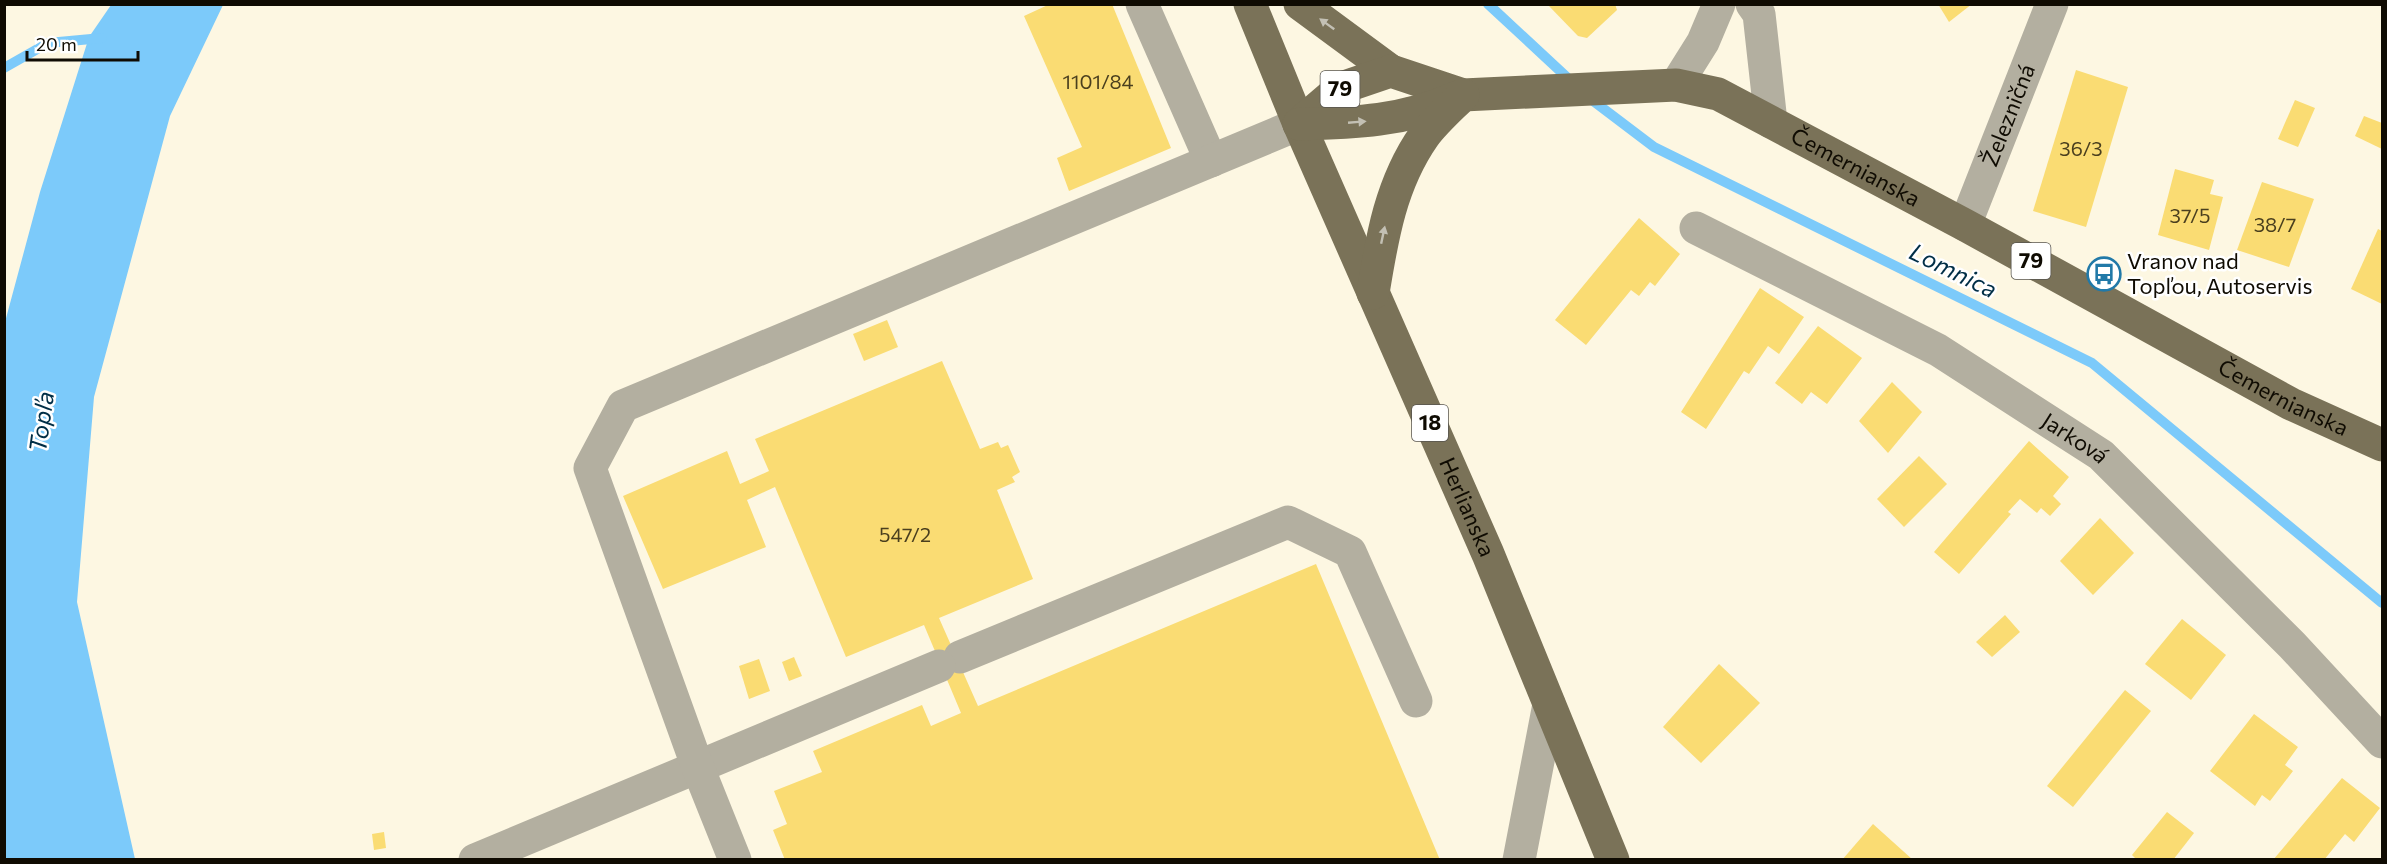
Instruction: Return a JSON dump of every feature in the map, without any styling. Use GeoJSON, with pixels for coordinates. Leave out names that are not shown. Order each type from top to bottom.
{"type":"FeatureCollection","features":[{"type":"Feature","properties":{"kind":"main road","name":"18"},"geometry":{"type":"LineString","coordinates":[[1250,4],[1299,124]]}},
{"type":"Feature","properties":{"kind":"main road","name":"Čemernianska"},"geometry":{"type":"LineString","coordinates":[[1300,4],[1391,71],[1462,95],[1676,85],[1718,94],[1965,225],[2291,404],[2382,445]]}},
{"type":"Feature","properties":{"kind":"main road","name":"79"},"geometry":{"type":"LineString","coordinates":[[1299,124],[1341,88],[1391,71]]}},
{"type":"Feature","properties":{"kind":"main road"},"geometry":{"type":"LineString","coordinates":[[1299,124],[1357,123],[1426,111],[1462,95]]}},
{"type":"Feature","properties":{"kind":"main road"},"geometry":{"type":"LineString","coordinates":[[1373,293],[1382,235],[1397,182],[1425,134],[1462,95]]}},
{"type":"Feature","properties":{"kind":"main road","name":"Herlianska"},"geometry":{"type":"LineString","coordinates":[[1299,124],[1488,554],[1613,860]]}},
{"type":"Feature","properties":{"kind":"street"},"geometry":{"type":"LineString","coordinates":[[1142,4],[1211,161]]}},
{"type":"Feature","properties":{"kind":"street"},"geometry":{"type":"LineString","coordinates":[[1676,85],[1703,42],[1719,4]]}},
{"type":"Feature","properties":{"kind":"street"},"geometry":{"type":"LineString","coordinates":[[1752,4],[1760,15],[1771,122]]}},
{"type":"Feature","properties":{"kind":"street","name":"Železničná"},"geometry":{"type":"LineString","coordinates":[[1965,225],[2052,4]]}},
{"type":"Feature","properties":{"kind":"street"},"geometry":{"type":"LineString","coordinates":[[735,860],[697,765],[590,468],[623,406],[1299,124]]}},
{"type":"Feature","properties":{"kind":"street","name":"Jarková"},"geometry":{"type":"LineString","coordinates":[[1696,228],[1938,350],[2101,455],[2292,645],[2382,742]]}},
{"type":"Feature","properties":{"kind":"street"},"geometry":{"type":"LineString","coordinates":[[476,860],[697,765],[1288,522],[1350,552],[1416,701]]}},
{"type":"Feature","properties":{"kind":"street"},"geometry":{"type":"LineString","coordinates":[[1519,860],[1549,704]]}},
{"type":"Feature","properties":{"kind":"water","name":"Topľa"},"geometry":{"type":"Polygon","coordinates":[[[111,5],[223,5],[170,116],[94,397],[77,602],[135,859],[5,859],[5,322],[40,192],[89,37],[111,5]]]}},
{"type":"Feature","properties":{"kind":"building"},"geometry":{"type":"Polygon","coordinates":[[[1050,4],[1112,4],[1171,148],[1069,191],[1057,158],[1082,147],[1024,16],[1050,4]]]}},
{"type":"Feature","properties":{"kind":"building"},"geometry":{"type":"Polygon","coordinates":[[[1547,4],[1615,4],[1617,10],[1587,38],[1578,36],[1547,4]]]}},
{"type":"Feature","properties":{"kind":"building"},"geometry":{"type":"Polygon","coordinates":[[[1938,4],[1972,4],[1949,22],[1938,4]]]}},
{"type":"Feature","properties":{"kind":"building"},"geometry":{"type":"Polygon","coordinates":[[[2076,70],[2128,87],[2086,227],[2033,211],[2076,70]]]}},
{"type":"Feature","properties":{"kind":"building"},"geometry":{"type":"Polygon","coordinates":[[[2295,100],[2315,108],[2298,147],[2278,139],[2295,100]]]}},
{"type":"Feature","properties":{"kind":"building"},"geometry":{"type":"Polygon","coordinates":[[[2364,116],[2382,123],[2382,149],[2355,136],[2364,116]]]}},
{"type":"Feature","properties":{"kind":"building"},"geometry":{"type":"Polygon","coordinates":[[[2175,169],[2214,180],[2210,194],[2223,197],[2209,250],[2158,235],[2175,169]]]}},
{"type":"Feature","properties":{"kind":"building"},"geometry":{"type":"Polygon","coordinates":[[[2262,182],[2314,199],[2289,267],[2237,250],[2262,182]]]}},
{"type":"Feature","properties":{"kind":"building"},"geometry":{"type":"Polygon","coordinates":[[[1639,218],[1680,254],[1655,286],[1650,282],[1639,296],[1631,290],[1586,345],[1555,320],[1639,218]]]}},
{"type":"Feature","properties":{"kind":"building"},"geometry":{"type":"Polygon","coordinates":[[[2378,229],[2382,231],[2382,304],[2351,289],[2378,229]]]}},
{"type":"Feature","properties":{"kind":"building"},"geometry":{"type":"Polygon","coordinates":[[[1760,288],[1804,317],[1779,354],[1768,346],[1749,374],[1744,371],[1706,429],[1681,412],[1760,288]]]}},
{"type":"Feature","properties":{"kind":"building"},"geometry":{"type":"Polygon","coordinates":[[[887,320],[898,347],[864,361],[853,334],[887,320]]]}},
{"type":"Feature","properties":{"kind":"building"},"geometry":{"type":"Polygon","coordinates":[[[1818,326],[1862,358],[1827,404],[1811,392],[1802,404],[1775,383],[1818,326]]]}},
{"type":"Feature","properties":{"kind":"building"},"geometry":{"type":"Polygon","coordinates":[[[942,361],[980,449],[998,442],[1001,448],[1008,445],[1020,472],[1012,477],[1015,482],[997,490],[1033,579],[939,618],[978,706],[1316,564],[1440,860],[785,860],[773,830],[787,824],[774,791],[822,772],[813,751],[922,705],[931,726],[961,713],[924,625],[846,657],[775,487],[747,500],[766,547],[663,589],[623,496],[727,451],[740,484],[769,471],[755,439],[942,361]]]}},
{"type":"Feature","properties":{"kind":"building"},"geometry":{"type":"Polygon","coordinates":[[[1892,382],[1922,412],[1888,453],[1859,421],[1892,382]]]}},
{"type":"Feature","properties":{"kind":"building"},"geometry":{"type":"Polygon","coordinates":[[[2029,441],[2069,477],[2053,496],[2061,504],[2050,516],[2041,508],[2037,513],[2020,499],[2008,512],[2011,514],[1959,574],[1934,552],[2029,441]]]}},
{"type":"Feature","properties":{"kind":"building"},"geometry":{"type":"Polygon","coordinates":[[[1919,456],[1947,484],[1904,527],[1877,499],[1919,456]]]}},
{"type":"Feature","properties":{"kind":"building"},"geometry":{"type":"Polygon","coordinates":[[[2100,518],[2134,553],[2093,595],[2060,561],[2100,518]]]}},
{"type":"Feature","properties":{"kind":"building"},"geometry":{"type":"Polygon","coordinates":[[[2005,615],[2020,632],[1992,657],[1976,642],[2005,615]]]}},
{"type":"Feature","properties":{"kind":"building"},"geometry":{"type":"Polygon","coordinates":[[[2182,619],[2226,655],[2191,700],[2145,664],[2182,619]]]}},
{"type":"Feature","properties":{"kind":"building"},"geometry":{"type":"Polygon","coordinates":[[[794,657],[802,676],[789,681],[782,662],[794,657]]]}},
{"type":"Feature","properties":{"kind":"building"},"geometry":{"type":"Polygon","coordinates":[[[759,659],[770,691],[749,699],[739,666],[759,659]]]}},
{"type":"Feature","properties":{"kind":"building"},"geometry":{"type":"Polygon","coordinates":[[[1719,664],[1760,703],[1701,763],[1663,727],[1719,664]]]}},
{"type":"Feature","properties":{"kind":"building"},"geometry":{"type":"Polygon","coordinates":[[[2125,690],[2151,711],[2073,807],[2047,786],[2125,690]]]}},
{"type":"Feature","properties":{"kind":"building"},"geometry":{"type":"Polygon","coordinates":[[[2254,714],[2298,747],[2285,765],[2293,771],[2270,801],[2262,795],[2255,806],[2210,771],[2254,714]]]}},
{"type":"Feature","properties":{"kind":"building"},"geometry":{"type":"Polygon","coordinates":[[[2342,778],[2380,808],[2354,842],[2345,834],[2324,860],[2273,860],[2342,778]]]}},
{"type":"Feature","properties":{"kind":"building"},"geometry":{"type":"Polygon","coordinates":[[[2167,812],[2194,833],[2173,860],[2137,860],[2132,855],[2167,812]]]}},
{"type":"Feature","properties":{"kind":"building"},"geometry":{"type":"Polygon","coordinates":[[[1873,824],[1913,860],[1842,860],[1873,824]]]}},
{"type":"Feature","properties":{"kind":"building"},"geometry":{"type":"Polygon","coordinates":[[[384,832],[386,848],[374,850],[372,834],[384,832]]]}},
{"type":"Feature","properties":{"kind":"waterway","name":"Lomnica"},"geometry":{"type":"LineString","coordinates":[[1488,4],[1572,82]]}},
{"type":"Feature","properties":{"kind":"waterway"},"geometry":{"type":"LineString","coordinates":[[4,68],[48,43],[102,38]]}},
{"type":"Feature","properties":{"kind":"waterway","name":"Lomnica"},"geometry":{"type":"LineString","coordinates":[[1588,97],[1654,147],[2092,363],[2382,603]]}},
{"type":"Feature","properties":{"kind":"place","name":"Vranov nad Topľou, Autoservis"},"geometry":{"type":"Point","coordinates":[2104,274]}}]}
